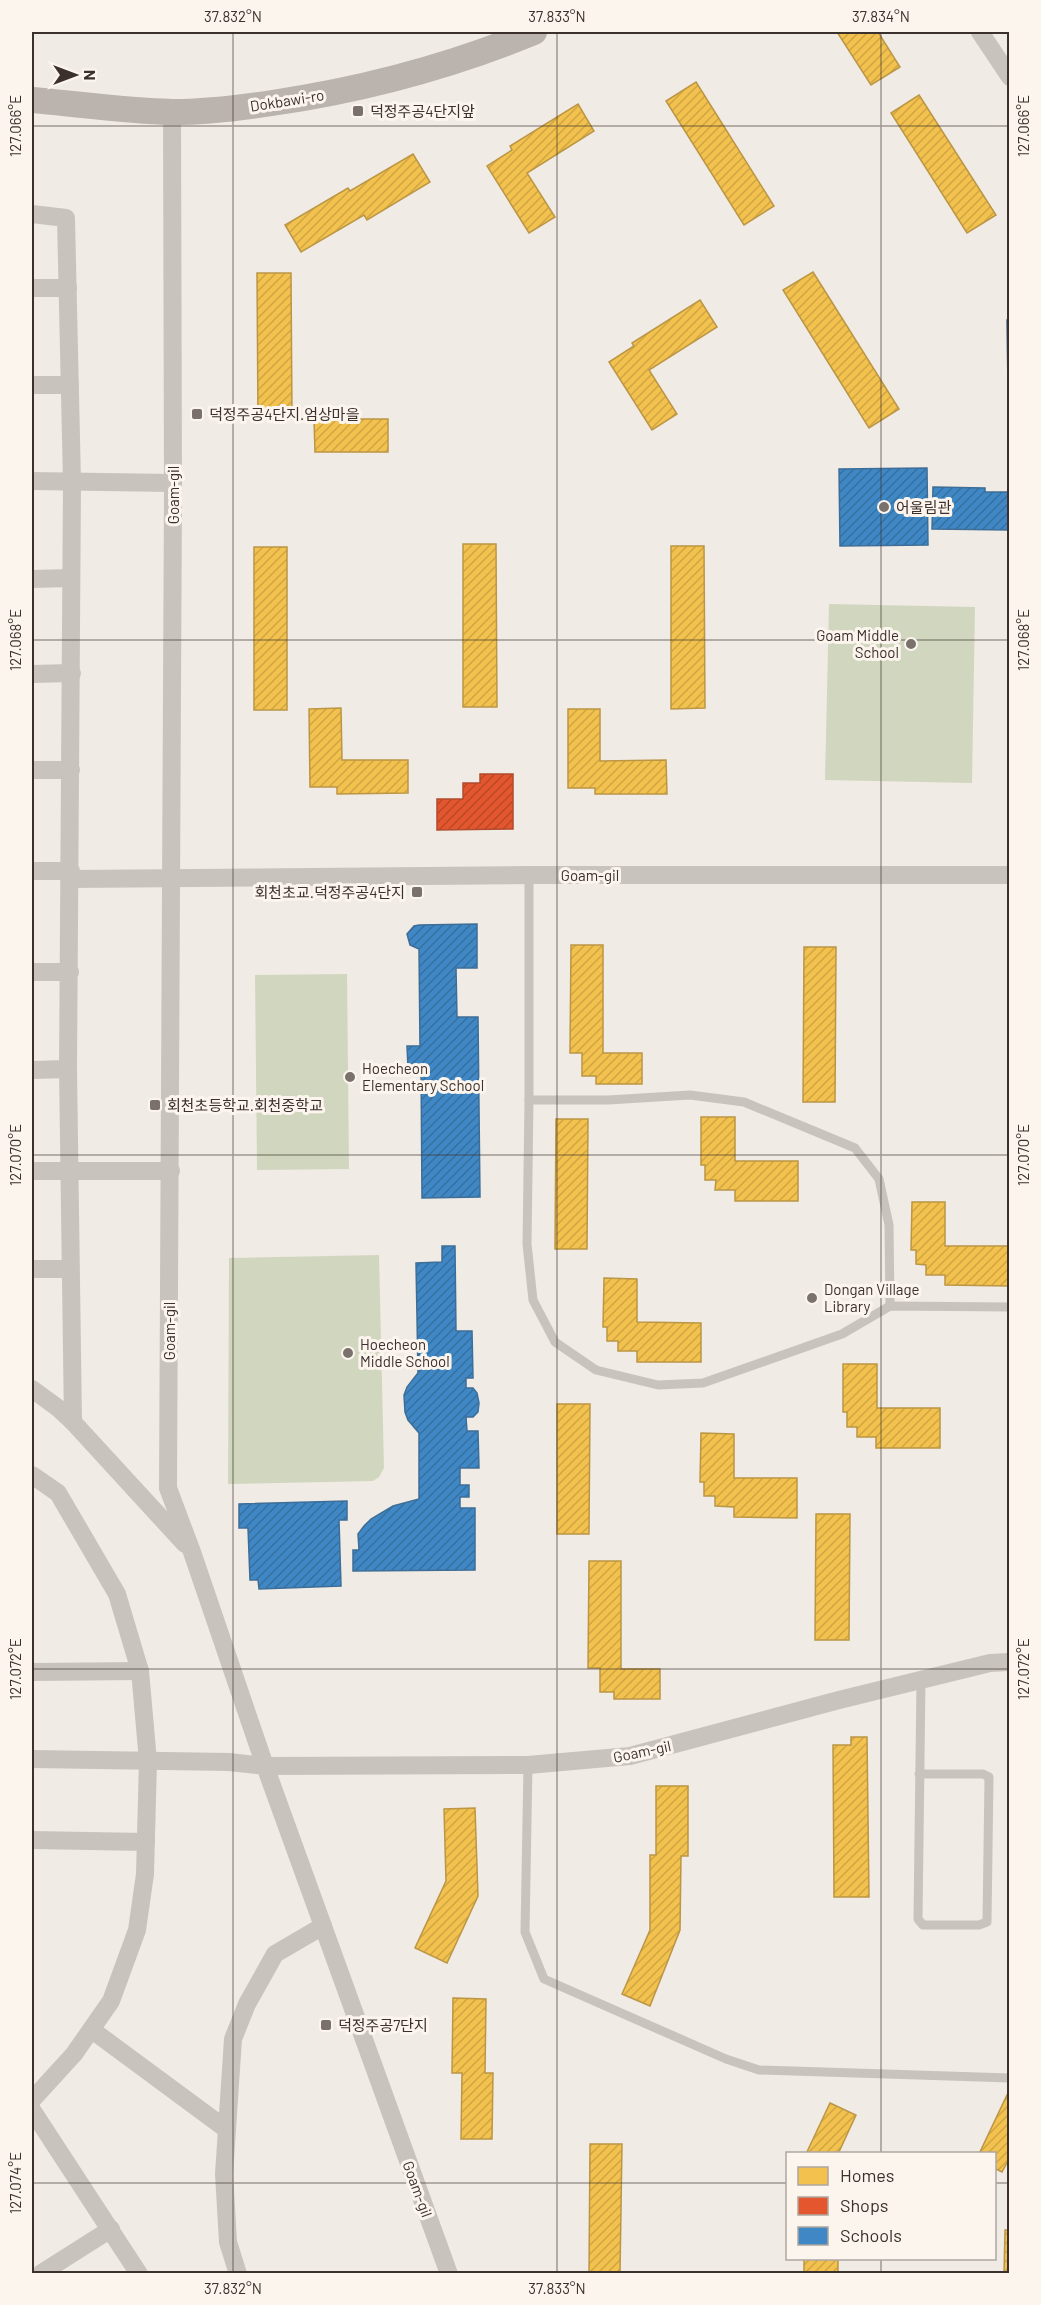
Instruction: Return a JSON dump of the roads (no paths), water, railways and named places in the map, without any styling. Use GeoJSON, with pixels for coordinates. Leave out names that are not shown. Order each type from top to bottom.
{"type":"FeatureCollection","features":[{"type":"Feature","properties":{"kind":"main road","name":"Dokbawi-ro"},"geometry":{"type":"LineString","coordinates":[[32,100],[172,112],[236,108],[332,93],[423,70],[534,32]]}},
{"type":"Feature","properties":{"kind":"street"},"geometry":{"type":"LineString","coordinates":[[980,32],[1010,77]]}},
{"type":"Feature","properties":{"kind":"street","name":"Goam-gil"},"geometry":{"type":"LineString","coordinates":[[172,112],[173,483],[168,1488],[265,1766],[449,2274]]}},
{"type":"Feature","properties":{"kind":"street"},"geometry":{"type":"LineString","coordinates":[[32,214],[66,218],[72,482],[68,1069],[69,1269],[73,1422]]}},
{"type":"Feature","properties":{"kind":"street"},"geometry":{"type":"LineString","coordinates":[[32,288],[68,288]]}},
{"type":"Feature","properties":{"kind":"street"},"geometry":{"type":"LineString","coordinates":[[32,385],[70,385]]}},
{"type":"Feature","properties":{"kind":"street"},"geometry":{"type":"LineString","coordinates":[[32,481],[173,483]]}},
{"type":"Feature","properties":{"kind":"street"},"geometry":{"type":"LineString","coordinates":[[32,579],[71,578]]}},
{"type":"Feature","properties":{"kind":"street"},"geometry":{"type":"LineString","coordinates":[[32,674],[72,673]]}},
{"type":"Feature","properties":{"kind":"street"},"geometry":{"type":"LineString","coordinates":[[32,770],[71,770]]}},
{"type":"Feature","properties":{"kind":"street"},"geometry":{"type":"LineString","coordinates":[[32,871],[171,879]]}},
{"type":"Feature","properties":{"kind":"street","name":"Goam-gil"},"geometry":{"type":"LineString","coordinates":[[171,879],[529,875],[1010,874]]}},
{"type":"Feature","properties":{"kind":"street"},"geometry":{"type":"LineString","coordinates":[[32,972],[70,972]]}},
{"type":"Feature","properties":{"kind":"street"},"geometry":{"type":"LineString","coordinates":[[32,1070],[68,1069]]}},
{"type":"Feature","properties":{"kind":"street"},"geometry":{"type":"LineString","coordinates":[[32,1172],[171,1171]]}},
{"type":"Feature","properties":{"kind":"street"},"geometry":{"type":"LineString","coordinates":[[32,1269],[69,1269]]}},
{"type":"Feature","properties":{"kind":"street"},"geometry":{"type":"LineString","coordinates":[[32,1389],[73,1422],[192,1552]]}},
{"type":"Feature","properties":{"kind":"street"},"geometry":{"type":"LineString","coordinates":[[32,1475],[58,1493],[117,1594],[140,1671],[148,1761],[145,1874],[137,1930],[111,2001],[74,2054],[32,2100]]}},
{"type":"Feature","properties":{"kind":"street","name":"Goam-gil"},"geometry":{"type":"LineString","coordinates":[[265,1766],[528,1765],[630,1756],[921,1680],[990,1663],[1010,1662]]}},
{"type":"Feature","properties":{"kind":"street"},"geometry":{"type":"LineString","coordinates":[[32,1672],[140,1671]]}},
{"type":"Feature","properties":{"kind":"street"},"geometry":{"type":"LineString","coordinates":[[32,1759],[229,1762],[265,1766]]}},
{"type":"Feature","properties":{"kind":"street"},"geometry":{"type":"LineString","coordinates":[[32,1840],[146,1842]]}},
{"type":"Feature","properties":{"kind":"street"},"geometry":{"type":"LineString","coordinates":[[238,2274],[228,2242],[224,2174],[233,2039],[247,2004],[275,1954],[323,1926]]}},
{"type":"Feature","properties":{"kind":"street"},"geometry":{"type":"LineString","coordinates":[[92,2030],[226,2128]]}},
{"type":"Feature","properties":{"kind":"street"},"geometry":{"type":"LineString","coordinates":[[32,2110],[139,2274]]}},
{"type":"Feature","properties":{"kind":"street"},"geometry":{"type":"LineString","coordinates":[[40,2274],[111,2229]]}},
{"type":"Feature","properties":{"kind":"lane"},"geometry":{"type":"LineString","coordinates":[[529,875],[527,1244],[533,1300],[555,1342],[596,1370],[658,1385],[703,1383],[842,1334],[890,1306],[1010,1307]]}},
{"type":"Feature","properties":{"kind":"lane"},"geometry":{"type":"LineString","coordinates":[[529,1100],[608,1100],[690,1095],[744,1102],[855,1148],[879,1179],[889,1225],[890,1306]]}},
{"type":"Feature","properties":{"kind":"lane"},"geometry":{"type":"LineString","coordinates":[[919,1774],[983,1774],[989,1778],[987,1922],[979,1925],[923,1925],[918,1919],[919,1774],[921,1680]]}},
{"type":"Feature","properties":{"kind":"lane"},"geometry":{"type":"LineString","coordinates":[[528,1765],[525,1932],[544,1979],[726,2059],[759,2070],[1010,2078]]}},
{"type":"Feature","properties":{"kind":"place","name":"덕정주공4단지앞"},"geometry":{"type":"Point","coordinates":[358,111]}},
{"type":"Feature","properties":{"kind":"place","name":"덕정주공4단지.엄상마을"},"geometry":{"type":"Point","coordinates":[197,414]}},
{"type":"Feature","properties":{"kind":"place","name":"어울림관"},"geometry":{"type":"Point","coordinates":[884,507]}},
{"type":"Feature","properties":{"kind":"place","name":"Goam Middle School"},"geometry":{"type":"Point","coordinates":[911,644]}},
{"type":"Feature","properties":{"kind":"place","name":"회천초교.덕정주공4단지"},"geometry":{"type":"Point","coordinates":[417,892]}},
{"type":"Feature","properties":{"kind":"place","name":"Hoecheon Elementary School"},"geometry":{"type":"Point","coordinates":[350,1077]}},
{"type":"Feature","properties":{"kind":"place","name":"회천초등학교.회천중학교"},"geometry":{"type":"Point","coordinates":[155,1105]}},
{"type":"Feature","properties":{"kind":"place","name":"Dongan Village Library"},"geometry":{"type":"Point","coordinates":[812,1298]}},
{"type":"Feature","properties":{"kind":"place","name":"Hoecheon Middle School"},"geometry":{"type":"Point","coordinates":[348,1353]}},
{"type":"Feature","properties":{"kind":"place","name":"덕정주공7단지"},"geometry":{"type":"Point","coordinates":[326,2025]}}]}
